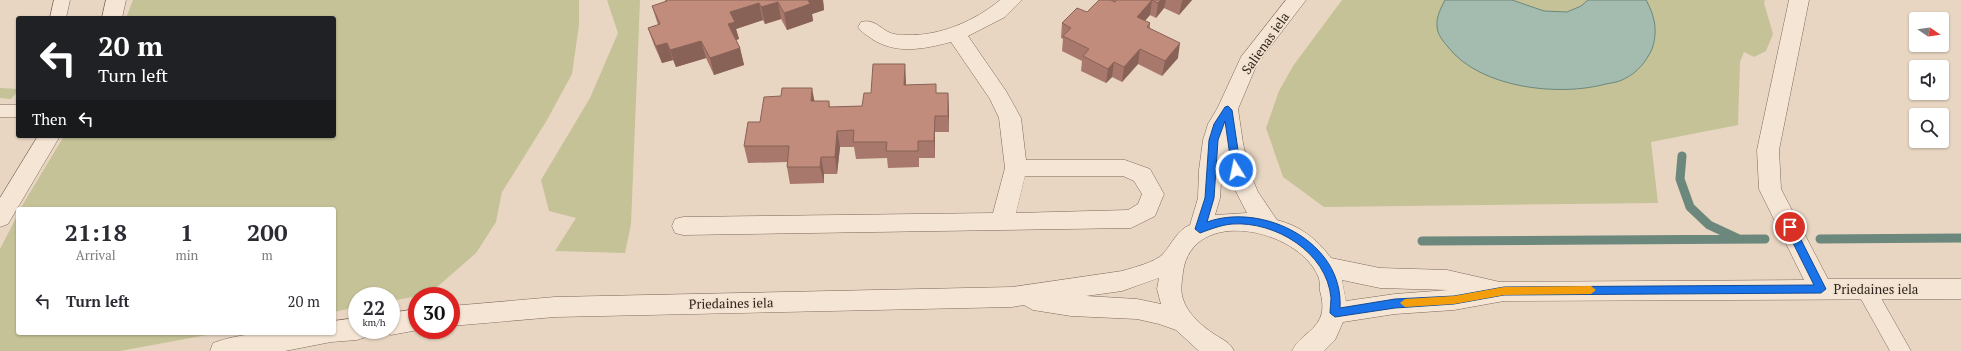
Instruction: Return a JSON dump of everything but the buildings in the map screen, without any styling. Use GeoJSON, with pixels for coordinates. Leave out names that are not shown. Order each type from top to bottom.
{"type":"FeatureCollection","features":[{"type":"Feature","properties":{"kind":"street"},"geometry":{"type":"LineString","coordinates":[[112,16],[116,0]]}},
{"type":"Feature","properties":{"kind":"street"},"geometry":{"type":"LineString","coordinates":[[868,27],[890,41],[923,42],[956,34],[998,12],[1012,0]]}},
{"type":"Feature","properties":{"kind":"street","name":"Salienas iela"},"geometry":{"type":"LineString","coordinates":[[1200,229],[1209,198],[1214,140],[1219,124],[1228,110],[1248,62],[1296,0]]}},
{"type":"Feature","properties":{"kind":"street"},"geometry":{"type":"LineString","coordinates":[[1800,0],[1768,150],[1770,189],[1821,289]]}},
{"type":"Feature","properties":{"kind":"street"},"geometry":{"type":"LineString","coordinates":[[956,34],[999,96],[1010,118],[1016,168],[1002,222]]}},
{"type":"Feature","properties":{"kind":"street"},"geometry":{"type":"LineString","coordinates":[[1228,110],[1236,170],[1252,203],[1268,225]]}},
{"type":"Feature","properties":{"kind":"street"},"geometry":{"type":"LineString","coordinates":[[0,218],[48,138]]}},
{"type":"Feature","properties":{"kind":"street"},"geometry":{"type":"LineString","coordinates":[[683,226],[1131,219],[1147,210],[1153,194],[1142,175],[1125,168],[1016,168]]}},
{"type":"Feature","properties":{"kind":"street"},"geometry":{"type":"LineString","coordinates":[[1217,350],[1198,337],[1185,323],[1175,308],[1169,293],[1168,277],[1170,262],[1182,243],[1200,229],[1215,223],[1232,220],[1250,221],[1285,231],[1301,241],[1315,253],[1325,266],[1332,282],[1336,297],[1335,313],[1330,328],[1323,336],[1304,351]]}},
{"type":"Feature","properties":{"kind":"street"},"geometry":{"type":"LineString","coordinates":[[1012,297],[1122,281],[1143,274],[1170,262]]}},
{"type":"Feature","properties":{"kind":"street"},"geometry":{"type":"LineString","coordinates":[[1325,266],[1380,278],[1448,280],[1504,291]]}},
{"type":"Feature","properties":{"kind":"street","name":"Priedaines iela"},"geometry":{"type":"LineString","coordinates":[[1504,291],[1961,289]]}},
{"type":"Feature","properties":{"kind":"street"},"geometry":{"type":"LineString","coordinates":[[1335,313],[1395,304],[1454,300],[1504,291]]}},
{"type":"Feature","properties":{"kind":"street"},"geometry":{"type":"LineString","coordinates":[[1012,297],[1071,306],[1137,310],[1159,314],[1185,323]]}},
{"type":"Feature","properties":{"kind":"street","name":"Priedaines iela"},"geometry":{"type":"LineString","coordinates":[[460,315],[555,307],[1012,297]]}},
{"type":"Feature","properties":{"kind":"street"},"geometry":{"type":"LineString","coordinates":[[336,332],[348,330]]}},
{"type":"Feature","properties":{"kind":"street"},"geometry":{"type":"LineString","coordinates":[[222,351],[314,335]]}},
{"type":"Feature","properties":{"kind":"lane"},"geometry":{"type":"LineString","coordinates":[[58,16],[62,0]]}},
{"type":"Feature","properties":{"kind":"lane"},"geometry":{"type":"LineString","coordinates":[[0,111],[16,111]]}},
{"type":"Feature","properties":{"kind":"lane"},"geometry":{"type":"LineString","coordinates":[[1866,290],[1900,351]]}},
{"type":"Feature","properties":{"kind":"shaded area"},"geometry":{"type":"Polygon","coordinates":[[[133,0],[579,0],[579,25],[572,74],[547,120],[502,192],[496,222],[476,253],[437,287],[408,287],[408,298],[400,299],[400,287],[348,287],[348,309],[336,312],[336,207],[21,207],[63,138],[336,138],[336,16],[127,16],[133,0]]]}},
{"type":"Feature","properties":{"kind":"shaded area"},"geometry":{"type":"Polygon","coordinates":[[[607,0],[640,0],[631,224],[625,253],[555,251],[576,218],[549,211],[541,180],[590,98],[618,33],[607,0]]]}},
{"type":"Feature","properties":{"kind":"shaded area"},"geometry":{"type":"Polygon","coordinates":[[[1342,0],[1765,0],[1764,3],[1773,34],[1766,51],[1754,57],[1744,52],[1740,62],[1738,125],[1651,142],[1658,203],[1324,207],[1283,177],[1266,128],[1279,91],[1293,66],[1342,0]]]}},
{"type":"Feature","properties":{"kind":"shaded area"},"geometry":{"type":"Polygon","coordinates":[[[1445,0],[1512,0],[1544,11],[1567,12],[1581,6],[1588,0],[1646,0],[1652,12],[1655,24],[1654,43],[1650,54],[1641,67],[1629,77],[1620,81],[1587,88],[1543,89],[1521,86],[1499,80],[1479,72],[1462,61],[1448,47],[1442,40],[1437,29],[1438,16],[1445,0]]]}},
{"type":"Feature","properties":{"kind":"shaded area"},"geometry":{"type":"Polygon","coordinates":[[[0,88],[16,89],[16,93],[11,99],[0,98],[0,88]]]}},
{"type":"Feature","properties":{"kind":"shaded area"},"geometry":{"type":"Polygon","coordinates":[[[16,218],[16,335],[207,335],[120,351],[0,351],[0,249],[16,218]]]}},
{"type":"Feature","properties":{"kind":"waterway"},"geometry":{"type":"LineString","coordinates":[[1682,156],[1680,179],[1690,207],[1709,225],[1737,238]]}},
{"type":"Feature","properties":{"kind":"waterway"},"geometry":{"type":"LineString","coordinates":[[1820,239],[1961,238]]}},
{"type":"Feature","properties":{"kind":"waterway"},"geometry":{"type":"LineString","coordinates":[[1422,241],[1765,239]]}},
{"type":"Feature","properties":{"kind":"slow traffic"},"geometry":{"type":"LineString","coordinates":[[1405,303],[1454,300],[1504,291],[1591,290]]}},
{"type":"Feature","properties":{"kind":"route"},"geometry":{"type":"LineString","coordinates":[[1236,170],[1230,136],[1228,110],[1219,124],[1214,140],[1210,170],[1209,198],[1200,229],[1215,223],[1232,220],[1250,221],[1285,231],[1301,241],[1315,253],[1325,266],[1332,282],[1336,297],[1335,313],[1395,304],[1454,300],[1504,291],[1821,289],[1790,227]]}}]}
